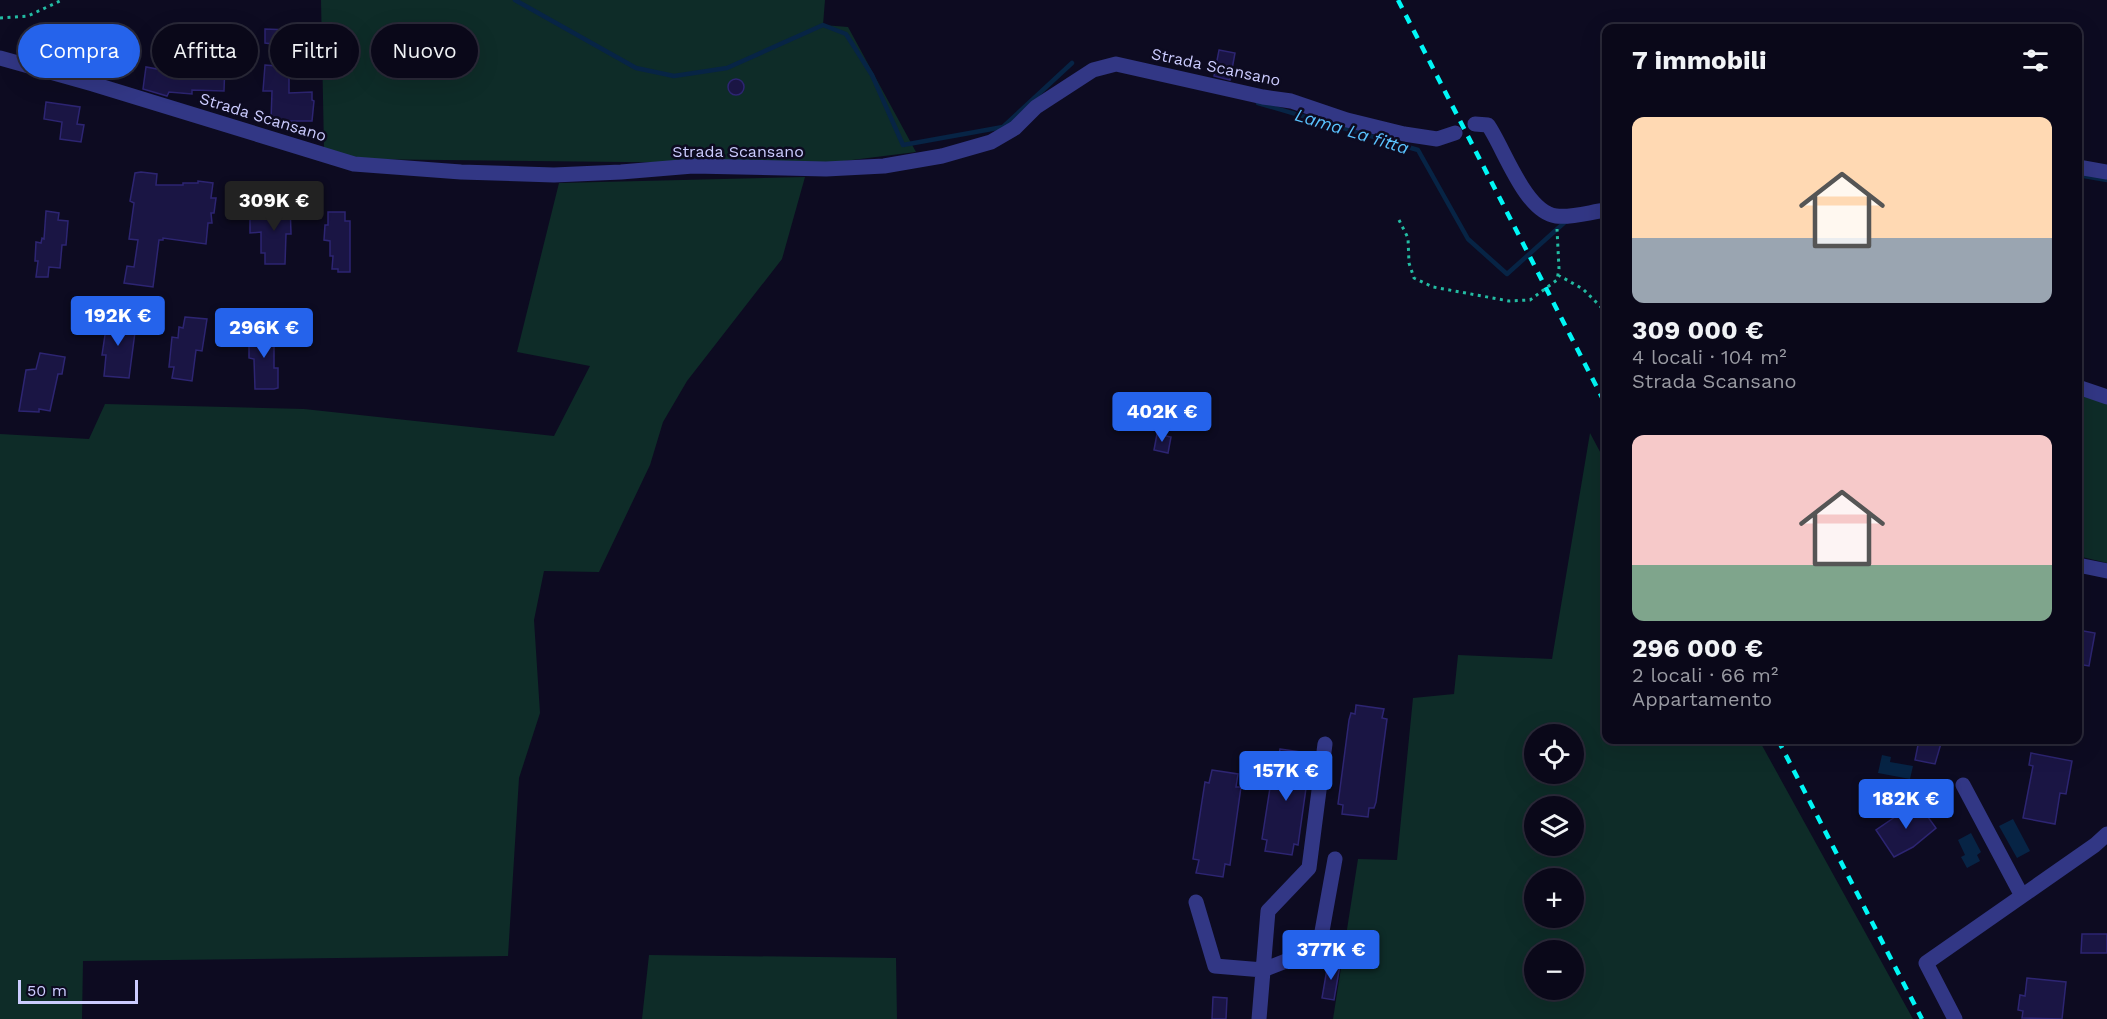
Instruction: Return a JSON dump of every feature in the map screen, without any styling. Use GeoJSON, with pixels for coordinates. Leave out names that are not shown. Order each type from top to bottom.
{"type":"FeatureCollection","features":[{"type":"Feature","properties":{"kind":"street","name":"Strada Scansano"},"geometry":{"type":"LineString","coordinates":[[0,58],[354,164],[461,172],[554,175],[693,166],[826,169],[884,166],[942,156],[991,142],[1015,128],[1036,106],[1093,70],[1116,64],[1263,97],[1291,101],[1347,120],[1404,134],[1437,139],[1455,133]]}},
{"type":"Feature","properties":{"kind":"street"},"geometry":{"type":"LineString","coordinates":[[1475,124],[1488,125],[1524,189],[1534,202],[1549,214],[1556,216],[1602,210]]}},
{"type":"Feature","properties":{"kind":"street"},"geometry":{"type":"LineString","coordinates":[[2082,168],[2107,172]]}},
{"type":"Feature","properties":{"kind":"street"},"geometry":{"type":"LineString","coordinates":[[2082,388],[2107,397]]}},
{"type":"Feature","properties":{"kind":"street"},"geometry":{"type":"LineString","coordinates":[[2082,565],[2107,571]]}},
{"type":"Feature","properties":{"kind":"street"},"geometry":{"type":"LineString","coordinates":[[1259,1019],[1268,911],[1309,868],[1325,744]]}},
{"type":"Feature","properties":{"kind":"street"},"geometry":{"type":"LineString","coordinates":[[1964,785],[2022,896]]}},
{"type":"Feature","properties":{"kind":"street"},"geometry":{"type":"LineString","coordinates":[[1955,1019],[1926,963],[2095,845],[2107,834]]}},
{"type":"Feature","properties":{"kind":"street"},"geometry":{"type":"LineString","coordinates":[[1196,902],[1215,966],[1263,970],[1319,948],[1335,859]]}},
{"type":"Feature","properties":{"kind":"path"},"geometry":{"type":"LineString","coordinates":[[0,18],[12,19],[28,16],[62,0]]}},
{"type":"Feature","properties":{"kind":"path"},"geometry":{"type":"LineString","coordinates":[[1399,220],[1408,238],[1409,263],[1414,278],[1432,287],[1509,301],[1530,300],[1557,280],[1559,269],[1556,216]]}},
{"type":"Feature","properties":{"kind":"path"},"geometry":{"type":"LineString","coordinates":[[1558,276],[1583,289],[1602,308]]}},
{"type":"Feature","properties":{"kind":"green space"},"geometry":{"type":"Polygon","coordinates":[[[321,0],[825,0],[823,25],[848,27],[916,152],[820,164],[355,159],[324,148],[323,78],[359,78],[359,24],[321,24],[321,0]]]}},
{"type":"Feature","properties":{"kind":"green space"},"geometry":{"type":"Polygon","coordinates":[[[805,177],[782,259],[687,381],[663,422],[650,465],[599,572],[544,571],[534,620],[540,713],[519,778],[508,956],[83,961],[82,1019],[0,1019],[0,434],[89,439],[105,404],[304,409],[554,436],[590,366],[517,352],[559,183],[805,177]]]}},
{"type":"Feature","properties":{"kind":"green space"},"geometry":{"type":"Polygon","coordinates":[[[2082,395],[2107,404],[2107,563],[2082,557],[2082,395]]]}},
{"type":"Feature","properties":{"kind":"green space"},"geometry":{"type":"Polygon","coordinates":[[[1590,433],[1602,456],[1602,744],[1761,744],[1913,1019],[1333,1019],[1358,859],[1397,860],[1413,698],[1454,694],[1458,655],[1552,659],[1590,433]]]}},
{"type":"Feature","properties":{"kind":"green space"},"geometry":{"type":"Polygon","coordinates":[[[649,955],[896,958],[897,1019],[642,1019],[649,955]]]}},
{"type":"Feature","properties":{"kind":"water"},"geometry":{"type":"Polygon","coordinates":[[[1882,755],[1891,757],[1890,762],[1913,766],[1910,779],[1878,773],[1882,755]]]}},
{"type":"Feature","properties":{"kind":"water"},"geometry":{"type":"Polygon","coordinates":[[[2013,819],[2030,851],[2017,858],[1999,826],[2013,819]]]}},
{"type":"Feature","properties":{"kind":"water"},"geometry":{"type":"Polygon","coordinates":[[[1971,833],[1981,852],[1977,855],[1980,861],[1967,868],[1961,857],[1965,855],[1958,840],[1971,833]]]}},
{"type":"Feature","properties":{"kind":"building"},"geometry":{"type":"Polygon","coordinates":[[[265,29],[270,29],[270,44],[265,43],[265,29]]]}},
{"type":"Feature","properties":{"kind":"building"},"geometry":{"type":"Polygon","coordinates":[[[1219,50],[1235,53],[1230,80],[1214,76],[1219,50]]]}},
{"type":"Feature","properties":{"kind":"building"},"geometry":{"type":"Polygon","coordinates":[[[265,65],[270,65],[270,78],[289,78],[289,93],[312,92],[314,101],[312,121],[271,121],[272,91],[263,91],[265,65]]]}},
{"type":"Feature","properties":{"kind":"building"},"geometry":{"type":"Polygon","coordinates":[[[146,67],[152,68],[152,78],[224,78],[224,91],[192,90],[192,94],[169,92],[167,96],[143,89],[146,67]]]}},
{"type":"Feature","properties":{"kind":"building"},"geometry":{"type":"Polygon","coordinates":[[[736,79],[742,81],[744,87],[742,93],[736,95],[730,93],[728,87],[730,81],[736,79]]]}},
{"type":"Feature","properties":{"kind":"building"},"geometry":{"type":"Polygon","coordinates":[[[46,102],[80,107],[77,124],[84,125],[81,142],[60,139],[62,122],[44,119],[46,102]]]}},
{"type":"Feature","properties":{"kind":"building"},"geometry":{"type":"Polygon","coordinates":[[[135,173],[157,174],[156,185],[183,185],[183,183],[198,183],[198,181],[213,183],[211,198],[216,198],[214,213],[211,213],[212,223],[208,223],[206,244],[163,238],[159,240],[153,287],[124,283],[127,266],[134,267],[138,240],[129,239],[134,203],[130,201],[135,173]]]}},
{"type":"Feature","properties":{"kind":"building"},"geometry":{"type":"Polygon","coordinates":[[[271,202],[290,203],[291,234],[286,234],[285,264],[265,264],[265,253],[261,253],[261,232],[250,233],[250,218],[267,218],[267,213],[271,213],[271,202]]]}},
{"type":"Feature","properties":{"kind":"building"},"geometry":{"type":"Polygon","coordinates":[[[46,211],[59,213],[58,220],[68,221],[66,245],[62,245],[60,268],[49,267],[48,277],[36,277],[38,261],[35,261],[36,242],[41,243],[42,238],[44,239],[46,211]]]}},
{"type":"Feature","properties":{"kind":"building"},"geometry":{"type":"Polygon","coordinates":[[[328,212],[345,212],[345,221],[350,221],[350,272],[338,272],[338,269],[332,269],[333,256],[330,256],[330,241],[324,240],[325,225],[328,225],[328,212]]]}},
{"type":"Feature","properties":{"kind":"building"},"geometry":{"type":"Polygon","coordinates":[[[108,315],[131,318],[130,331],[135,332],[129,378],[104,376],[106,355],[102,355],[108,315]]]}},
{"type":"Feature","properties":{"kind":"building"},"geometry":{"type":"Polygon","coordinates":[[[185,317],[207,319],[202,351],[196,350],[192,381],[172,378],[174,367],[169,367],[172,337],[178,338],[179,327],[183,328],[185,317]]]}},
{"type":"Feature","properties":{"kind":"building"},"geometry":{"type":"Polygon","coordinates":[[[259,327],[274,328],[274,368],[278,368],[278,388],[255,389],[254,359],[249,358],[249,339],[254,339],[254,330],[259,330],[259,327]]]}},
{"type":"Feature","properties":{"kind":"building"},"geometry":{"type":"Polygon","coordinates":[[[40,353],[65,357],[62,374],[58,374],[50,411],[39,409],[39,412],[19,411],[26,370],[36,369],[40,353]]]}},
{"type":"Feature","properties":{"kind":"building"},"geometry":{"type":"Polygon","coordinates":[[[1157,434],[1171,437],[1168,453],[1154,450],[1157,434]]]}},
{"type":"Feature","properties":{"kind":"building"},"geometry":{"type":"Polygon","coordinates":[[[2082,631],[2095,633],[2089,666],[2082,665],[2082,631]]]}},
{"type":"Feature","properties":{"kind":"building"},"geometry":{"type":"Polygon","coordinates":[[[1356,705],[1384,709],[1382,718],[1387,719],[1376,802],[1374,808],[1369,808],[1368,817],[1342,814],[1343,805],[1338,804],[1349,720],[1351,713],[1355,714],[1356,705]]]}},
{"type":"Feature","properties":{"kind":"building"},"geometry":{"type":"Polygon","coordinates":[[[1918,744],[1941,744],[1935,764],[1915,760],[1918,744]]]}},
{"type":"Feature","properties":{"kind":"building"},"geometry":{"type":"Polygon","coordinates":[[[1280,749],[1307,753],[1306,760],[1310,760],[1298,845],[1294,844],[1292,855],[1265,851],[1267,840],[1262,839],[1275,756],[1279,756],[1280,749]]]}},
{"type":"Feature","properties":{"kind":"building"},"geometry":{"type":"Polygon","coordinates":[[[2031,753],[2072,761],[2066,794],[2060,793],[2055,824],[2023,818],[2033,766],[2029,765],[2031,753]]]}},
{"type":"Feature","properties":{"kind":"building"},"geometry":{"type":"Polygon","coordinates":[[[1212,770],[1238,774],[1236,787],[1241,787],[1230,865],[1225,864],[1223,877],[1196,873],[1199,860],[1193,859],[1205,782],[1209,783],[1212,770]]]}},
{"type":"Feature","properties":{"kind":"building"},"geometry":{"type":"Polygon","coordinates":[[[1917,802],[1936,828],[1913,847],[1894,857],[1876,830],[1917,802]]]}},
{"type":"Feature","properties":{"kind":"building"},"geometry":{"type":"Polygon","coordinates":[[[2082,934],[2107,934],[2107,953],[2081,953],[2082,934]]]}},
{"type":"Feature","properties":{"kind":"building"},"geometry":{"type":"Polygon","coordinates":[[[1328,963],[1340,965],[1334,1000],[1322,998],[1328,963]]]}},
{"type":"Feature","properties":{"kind":"building"},"geometry":{"type":"Polygon","coordinates":[[[2027,978],[2066,982],[2062,1019],[2022,1018],[2023,1011],[2018,1010],[2020,995],[2025,996],[2027,978]]]}},
{"type":"Feature","properties":{"kind":"building"},"geometry":{"type":"Polygon","coordinates":[[[1213,997],[1227,998],[1226,1019],[1212,1019],[1213,997]]]}},
{"type":"Feature","properties":{"kind":"waterway","name":"Lama La fitta"},"geometry":{"type":"LineString","coordinates":[[515,0],[636,68],[674,76],[727,68],[823,25],[846,34],[872,75],[903,145],[1003,127],[1072,63]]}},
{"type":"Feature","properties":{"kind":"waterway","name":"Lama La fitta"},"geometry":{"type":"LineString","coordinates":[[1258,103],[1418,150],[1468,239],[1507,274],[1568,221]]}},
{"type":"Feature","properties":{"kind":"waterway","name":"Lama La fitta"},"geometry":{"type":"LineString","coordinates":[[2082,176],[2107,180]]}},
{"type":"Feature","properties":{"kind":"railway"},"geometry":{"type":"LineString","coordinates":[[1398,0],[1602,397]]}},
{"type":"Feature","properties":{"kind":"railway"},"geometry":{"type":"LineString","coordinates":[[1780,744],[1922,1019]]}}]}
